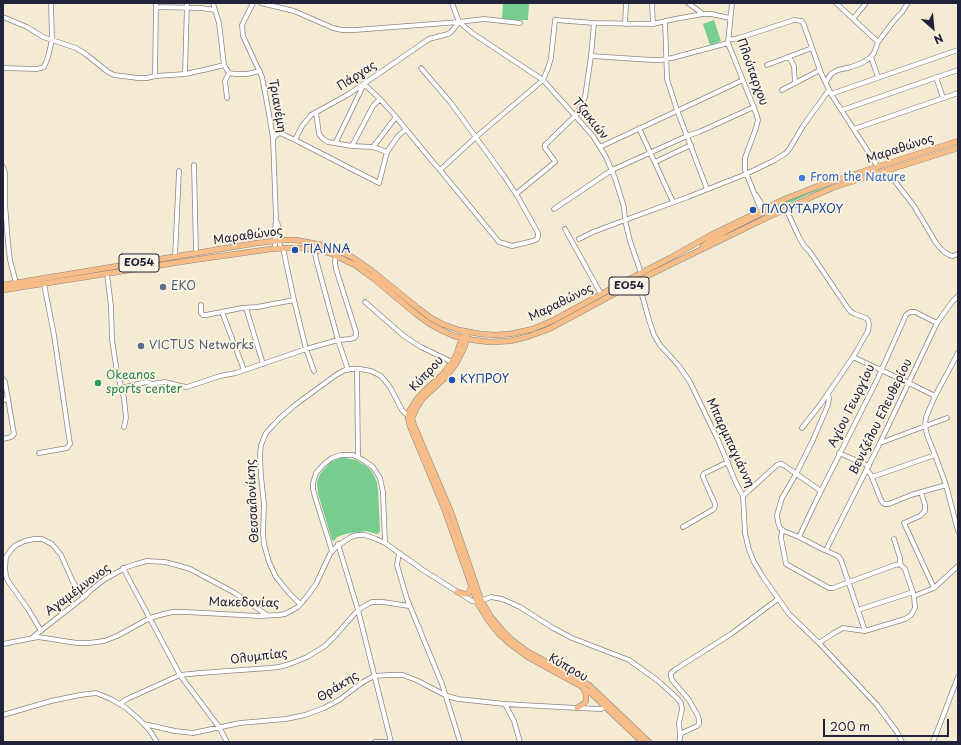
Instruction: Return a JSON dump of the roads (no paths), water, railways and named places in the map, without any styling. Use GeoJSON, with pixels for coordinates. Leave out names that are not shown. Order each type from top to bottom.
{"type":"FeatureCollection","features":[{"type":"Feature","properties":{"kind":"main road","name":"Μαραθώνος"},"geometry":{"type":"LineString","coordinates":[[3,290],[193,260],[279,248],[297,248],[336,255],[355,265],[430,324],[446,333],[484,341],[518,339],[544,331],[562,322],[698,251],[804,191],[958,141]]}},
{"type":"Feature","properties":{"kind":"main road","name":"Μαραθώνος"},"geometry":{"type":"LineString","coordinates":[[3,285],[251,244],[296,240],[311,242],[346,254],[371,270],[428,316],[447,325],[467,332],[481,334],[510,334],[533,329],[554,320],[714,233],[763,213],[786,209],[832,188],[958,148]]}},
{"type":"Feature","properties":{"kind":"main road","name":"Κύπρου"},"geometry":{"type":"LineString","coordinates":[[467,332],[454,363],[446,376],[423,398],[410,415],[408,422],[444,508],[471,586],[479,601],[505,634],[535,655],[585,682],[642,742]]}},
{"type":"Feature","properties":{"kind":"main road","name":"Κύπρου"},"geometry":{"type":"LineString","coordinates":[[410,415],[451,512],[482,612],[498,633],[513,647],[531,659],[581,686],[649,742]]}},
{"type":"Feature","properties":{"kind":"main road"},"geometry":{"type":"LineString","coordinates":[[457,592],[467,594],[470,591],[471,586]]}},
{"type":"Feature","properties":{"kind":"main road"},"geometry":{"type":"LineString","coordinates":[[577,708],[586,701],[586,694],[581,686]]}},
{"type":"Feature","properties":{"kind":"street"},"geometry":{"type":"LineString","coordinates":[[3,68],[37,69],[44,67],[52,40],[51,3]]}},
{"type":"Feature","properties":{"kind":"street"},"geometry":{"type":"LineString","coordinates":[[213,3],[219,23],[224,64],[229,73]]}},
{"type":"Feature","properties":{"kind":"street","name":"Τριανέμη"},"geometry":{"type":"LineString","coordinates":[[253,3],[242,25],[243,36],[262,77],[273,139],[276,219],[278,228],[277,241],[306,349],[314,371]]}},
{"type":"Feature","properties":{"kind":"street"},"geometry":{"type":"LineString","coordinates":[[261,3],[294,12],[333,28],[342,30],[484,19],[520,23]]}},
{"type":"Feature","properties":{"kind":"street"},"geometry":{"type":"LineString","coordinates":[[452,3],[459,22]]}},
{"type":"Feature","properties":{"kind":"street"},"geometry":{"type":"LineString","coordinates":[[625,24],[626,3]]}},
{"type":"Feature","properties":{"kind":"street"},"geometry":{"type":"LineString","coordinates":[[652,3],[653,24]]}},
{"type":"Feature","properties":{"kind":"street"},"geometry":{"type":"LineString","coordinates":[[688,3],[703,14]]}},
{"type":"Feature","properties":{"kind":"street","name":"Πλούταρχου"},"geometry":{"type":"LineString","coordinates":[[732,3],[728,41],[754,107],[758,123],[745,158],[744,166],[763,213]]}},
{"type":"Feature","properties":{"kind":"street"},"geometry":{"type":"LineString","coordinates":[[836,3],[878,42]]}},
{"type":"Feature","properties":{"kind":"street"},"geometry":{"type":"LineString","coordinates":[[826,82],[834,72],[862,62],[871,57],[878,42],[908,3]]}},
{"type":"Feature","properties":{"kind":"street"},"geometry":{"type":"LineString","coordinates":[[853,19],[865,4]]}},
{"type":"Feature","properties":{"kind":"street"},"geometry":{"type":"LineString","coordinates":[[155,76],[156,5],[187,5],[216,10]]}},
{"type":"Feature","properties":{"kind":"street"},"geometry":{"type":"LineString","coordinates":[[185,74],[187,5]]}},
{"type":"Feature","properties":{"kind":"street"},"geometry":{"type":"LineString","coordinates":[[440,170],[542,80],[551,58],[555,20],[594,23],[653,24],[703,14],[715,14],[730,18]]}},
{"type":"Feature","properties":{"kind":"street"},"geometry":{"type":"LineString","coordinates":[[3,17],[27,27],[44,37],[76,48],[108,72],[114,74],[147,78],[185,74],[224,64]]}},
{"type":"Feature","properties":{"kind":"street"},"geometry":{"type":"LineString","coordinates":[[591,56],[652,60],[666,59],[796,20],[802,21],[820,70],[830,92],[878,167]]}},
{"type":"Feature","properties":{"kind":"street"},"geometry":{"type":"LineString","coordinates":[[665,21],[667,79],[707,190]]}},
{"type":"Feature","properties":{"kind":"street","name":"Τζακιών"},"geometry":{"type":"LineString","coordinates":[[459,22],[472,33],[542,80],[593,136],[600,146],[615,178],[624,207],[625,220],[630,241],[641,273]]}},
{"type":"Feature","properties":{"kind":"street","name":"Πάργας"},"geometry":{"type":"LineString","coordinates":[[295,140],[305,121],[310,115],[349,94],[428,39],[448,34],[459,22]]}},
{"type":"Feature","properties":{"kind":"street"},"geometry":{"type":"LineString","coordinates":[[516,194],[555,162],[545,148],[545,145],[575,116],[585,97],[594,23]]}},
{"type":"Feature","properties":{"kind":"street"},"geometry":{"type":"LineString","coordinates":[[767,65],[812,48]]}},
{"type":"Feature","properties":{"kind":"street"},"geometry":{"type":"LineString","coordinates":[[579,239],[593,232],[707,190],[773,161],[786,153],[794,144],[803,126],[830,92],[958,50]]}},
{"type":"Feature","properties":{"kind":"street"},"geometry":{"type":"LineString","coordinates":[[789,56],[794,66],[795,83]]}},
{"type":"Feature","properties":{"kind":"street"},"geometry":{"type":"LineString","coordinates":[[871,57],[878,77]]}},
{"type":"Feature","properties":{"kind":"street"},"geometry":{"type":"LineString","coordinates":[[336,142],[364,84],[396,117],[497,240],[502,244],[512,246],[537,239],[538,233],[504,176],[451,104],[421,68]]}},
{"type":"Feature","properties":{"kind":"street"},"geometry":{"type":"LineString","coordinates":[[782,90],[820,70]]}},
{"type":"Feature","properties":{"kind":"street"},"geometry":{"type":"LineString","coordinates":[[842,110],[958,70]]}},
{"type":"Feature","properties":{"kind":"street"},"geometry":{"type":"LineString","coordinates":[[229,73],[246,74],[260,71]]}},
{"type":"Feature","properties":{"kind":"street"},"geometry":{"type":"LineString","coordinates":[[227,98],[225,81],[229,73]]}},
{"type":"Feature","properties":{"kind":"street"},"geometry":{"type":"LineString","coordinates":[[936,78],[943,98]]}},
{"type":"Feature","properties":{"kind":"street"},"geometry":{"type":"LineString","coordinates":[[600,146],[743,80]]}},
{"type":"Feature","properties":{"kind":"street"},"geometry":{"type":"LineString","coordinates":[[854,129],[958,93]]}},
{"type":"Feature","properties":{"kind":"street"},"geometry":{"type":"LineString","coordinates":[[352,146],[373,106],[380,99]]}},
{"type":"Feature","properties":{"kind":"street"},"geometry":{"type":"LineString","coordinates":[[554,210],[612,170],[754,107]]}},
{"type":"Feature","properties":{"kind":"street"},"geometry":{"type":"LineString","coordinates":[[316,112],[320,136],[325,141],[352,146],[373,147],[387,152]]}},
{"type":"Feature","properties":{"kind":"street"},"geometry":{"type":"LineString","coordinates":[[373,147],[396,117]]}},
{"type":"Feature","properties":{"kind":"street"},"geometry":{"type":"LineString","coordinates":[[639,128],[673,202]]}},
{"type":"Feature","properties":{"kind":"street"},"geometry":{"type":"LineString","coordinates":[[273,139],[280,133],[379,183],[387,152],[398,136],[406,129]]}},
{"type":"Feature","properties":{"kind":"street"},"geometry":{"type":"LineString","coordinates":[[655,162],[691,145]]}},
{"type":"Feature","properties":{"kind":"street"},"geometry":{"type":"LineString","coordinates":[[194,165],[196,254]]}},
{"type":"Feature","properties":{"kind":"street"},"geometry":{"type":"LineString","coordinates":[[3,167],[5,173],[8,243],[10,260],[16,283]]}},
{"type":"Feature","properties":{"kind":"street"},"geometry":{"type":"LineString","coordinates":[[175,257],[179,171]]}},
{"type":"Feature","properties":{"kind":"street"},"geometry":{"type":"LineString","coordinates":[[887,171],[914,206],[936,243],[949,255],[953,256],[958,254]]}},
{"type":"Feature","properties":{"kind":"street"},"geometry":{"type":"LineString","coordinates":[[786,209],[804,246],[810,252],[847,307],[855,314],[866,318],[869,323],[869,330],[853,357],[828,394],[802,428]]}},
{"type":"Feature","properties":{"kind":"street"},"geometry":{"type":"LineString","coordinates":[[565,229],[601,294]]}},
{"type":"Feature","properties":{"kind":"street"},"geometry":{"type":"LineString","coordinates":[[314,250],[338,340],[348,370]]}},
{"type":"Feature","properties":{"kind":"street"},"geometry":{"type":"LineString","coordinates":[[122,388],[144,382],[152,384],[165,382],[184,387],[244,370],[306,349],[338,340],[354,338],[356,336],[356,332],[336,269],[336,255]]}},
{"type":"Feature","properties":{"kind":"street"},"geometry":{"type":"LineString","coordinates":[[107,274],[111,306],[112,340],[117,372],[122,388],[126,418],[124,427]]}},
{"type":"Feature","properties":{"kind":"street","name":"Μπαρμπαγιάννη"},"geometry":{"type":"LineString","coordinates":[[638,281],[654,335],[660,345],[679,366],[690,382],[743,496],[745,533],[749,550],[754,562],[789,614],[819,643],[877,705],[897,732],[902,742]]}},
{"type":"Feature","properties":{"kind":"street"},"geometry":{"type":"LineString","coordinates":[[39,453],[67,448],[70,444],[54,335],[44,284]]}},
{"type":"Feature","properties":{"kind":"street","name":"Βενιζέλου Ελευθερίου"},"geometry":{"type":"LineString","coordinates":[[826,550],[868,468],[937,323],[958,296]]}},
{"type":"Feature","properties":{"kind":"street"},"geometry":{"type":"LineString","coordinates":[[201,305],[201,312],[203,315],[210,315],[246,308],[257,308],[294,300]]}},
{"type":"Feature","properties":{"kind":"street"},"geometry":{"type":"LineString","coordinates":[[365,302],[417,345],[426,351],[454,363]]}},
{"type":"Feature","properties":{"kind":"street"},"geometry":{"type":"LineString","coordinates":[[246,308],[262,364]]}},
{"type":"Feature","properties":{"kind":"street"},"geometry":{"type":"LineString","coordinates":[[222,312],[244,370]]}},
{"type":"Feature","properties":{"kind":"street","name":"Αγίου Γεωργίου"},"geometry":{"type":"LineString","coordinates":[[799,537],[809,513],[839,453],[860,415],[904,319],[908,314],[916,312],[937,323]]}},
{"type":"Feature","properties":{"kind":"street"},"geometry":{"type":"LineString","coordinates":[[958,353],[935,396],[926,417],[925,427],[946,485],[956,517],[958,531]]}},
{"type":"Feature","properties":{"kind":"street"},"geometry":{"type":"LineString","coordinates":[[853,357],[935,396]]}},
{"type":"Feature","properties":{"kind":"street"},"geometry":{"type":"LineString","coordinates":[[357,369],[358,456]]}},
{"type":"Feature","properties":{"kind":"street","name":"Θεσσαλονίκης"},"geometry":{"type":"LineString","coordinates":[[300,604],[278,579],[271,566],[265,548],[260,448],[268,430],[295,405],[332,378],[348,370],[357,369],[370,371],[381,376],[390,387],[402,410],[410,415]]}},
{"type":"Feature","properties":{"kind":"street"},"geometry":{"type":"LineString","coordinates":[[3,379],[5,382],[14,434],[11,437],[3,439]]}},
{"type":"Feature","properties":{"kind":"street"},"geometry":{"type":"LineString","coordinates":[[828,394],[829,400],[826,411],[796,474],[782,498],[779,508],[777,518],[778,525],[781,530],[785,562],[787,565],[829,588],[833,588],[900,564]]}},
{"type":"Feature","properties":{"kind":"street"},"geometry":{"type":"LineString","coordinates":[[3,400],[8,399]]}},
{"type":"Feature","properties":{"kind":"street"},"geometry":{"type":"LineString","coordinates":[[880,443],[947,418]]}},
{"type":"Feature","properties":{"kind":"street"},"geometry":{"type":"LineString","coordinates":[[839,453],[868,468],[881,500],[885,504],[946,485]]}},
{"type":"Feature","properties":{"kind":"street"},"geometry":{"type":"LineString","coordinates":[[332,551],[313,487],[316,473],[320,468],[332,458],[344,454],[358,456],[366,461],[381,480],[383,492],[385,543]]}},
{"type":"Feature","properties":{"kind":"street"},"geometry":{"type":"LineString","coordinates":[[872,477],[935,455]]}},
{"type":"Feature","properties":{"kind":"street"},"geometry":{"type":"LineString","coordinates":[[683,527],[714,509],[716,506],[703,475],[728,462]]}},
{"type":"Feature","properties":{"kind":"street"},"geometry":{"type":"LineString","coordinates":[[743,496],[777,465],[780,464],[821,491]]}},
{"type":"Feature","properties":{"kind":"street"},"geometry":{"type":"LineString","coordinates":[[921,492],[925,504],[925,511],[920,516],[904,523],[934,588]]}},
{"type":"Feature","properties":{"kind":"street"},"geometry":{"type":"LineString","coordinates":[[781,530],[837,555],[840,558],[865,631]]}},
{"type":"Feature","properties":{"kind":"street","name":"Μακεδονίας"},"geometry":{"type":"LineString","coordinates":[[3,644],[45,637],[83,643],[100,642],[115,638],[150,618],[168,613],[186,612],[267,616],[288,613],[295,609],[313,589],[332,551],[338,544],[351,537],[362,535],[372,537],[385,543],[457,592],[472,601],[479,601]]}},
{"type":"Feature","properties":{"kind":"street"},"geometry":{"type":"LineString","coordinates":[[41,631],[6,576],[6,557],[16,545],[34,539],[45,540],[52,544],[59,552],[73,582],[84,597]]}},
{"type":"Feature","properties":{"kind":"street"},"geometry":{"type":"LineString","coordinates":[[819,643],[834,632],[843,628],[865,631],[911,615],[915,608],[914,594],[905,569],[900,564],[900,558],[894,539]]}},
{"type":"Feature","properties":{"kind":"street"},"geometry":{"type":"LineString","coordinates":[[338,544],[358,610],[391,742],[375,742]]}},
{"type":"Feature","properties":{"kind":"street"},"geometry":{"type":"LineString","coordinates":[[399,553],[397,565],[409,606],[435,665],[460,742]]}},
{"type":"Feature","properties":{"kind":"street","name":"Αγαμέμνονος"},"geometry":{"type":"LineString","coordinates":[[33,638],[103,581],[124,568],[150,561],[180,566],[194,571],[244,599],[267,616]]}},
{"type":"Feature","properties":{"kind":"street"},"geometry":{"type":"LineString","coordinates":[[858,610],[934,588],[958,566]]}},
{"type":"Feature","properties":{"kind":"street"},"geometry":{"type":"LineString","coordinates":[[124,568],[180,676],[219,727],[227,742]]}},
{"type":"Feature","properties":{"kind":"street"},"geometry":{"type":"LineString","coordinates":[[479,601],[491,597],[502,599],[520,607],[572,638],[629,660],[644,669],[681,703],[682,709],[679,723],[679,742]]}},
{"type":"Feature","properties":{"kind":"street"},"geometry":{"type":"LineString","coordinates":[[680,736],[684,732],[697,726],[699,724],[699,720],[689,700],[672,680],[670,675],[672,672],[731,634],[778,599]]}},
{"type":"Feature","properties":{"kind":"street","name":"Ολυμπίας"},"geometry":{"type":"LineString","coordinates":[[120,704],[127,699],[180,676],[279,667],[299,661],[307,658],[324,646],[358,610],[368,604],[387,602],[409,606]]}},
{"type":"Feature","properties":{"kind":"street","name":"Θράκης"},"geometry":{"type":"LineString","coordinates":[[144,724],[175,732],[187,733],[200,732],[240,723],[286,719],[305,715],[324,708],[339,700],[363,682],[374,676],[403,674],[446,696],[458,699],[504,704],[577,708],[603,709],[607,706]]}},
{"type":"Feature","properties":{"kind":"street"},"geometry":{"type":"LineString","coordinates":[[933,742],[958,677]]}},
{"type":"Feature","properties":{"kind":"street"},"geometry":{"type":"LineString","coordinates":[[3,715],[43,703],[86,694],[100,694],[111,698],[130,711],[144,724],[157,742]]}},
{"type":"Feature","properties":{"kind":"street"},"geometry":{"type":"LineString","coordinates":[[504,704],[514,721],[520,742]]}},
{"type":"Feature","properties":{"kind":"place","name":"From the Nature"},"geometry":{"type":"Point","coordinates":[802,178]}},
{"type":"Feature","properties":{"kind":"place","name":"ΠΛΟΥΤΑΡΧΟΥ"},"geometry":{"type":"Point","coordinates":[753,210]}},
{"type":"Feature","properties":{"kind":"place","name":"ΓΙΑΝΝΑ"},"geometry":{"type":"Point","coordinates":[295,250]}},
{"type":"Feature","properties":{"kind":"place","name":"EKO"},"geometry":{"type":"Point","coordinates":[163,287]}},
{"type":"Feature","properties":{"kind":"place","name":"VICTUS Networks"},"geometry":{"type":"Point","coordinates":[141,346]}},
{"type":"Feature","properties":{"kind":"place","name":"ΚΥΠΡΟΥ"},"geometry":{"type":"Point","coordinates":[452,380]}},
{"type":"Feature","properties":{"kind":"place","name":"Okeanos sports center"},"geometry":{"type":"Point","coordinates":[98,383]}}]}
